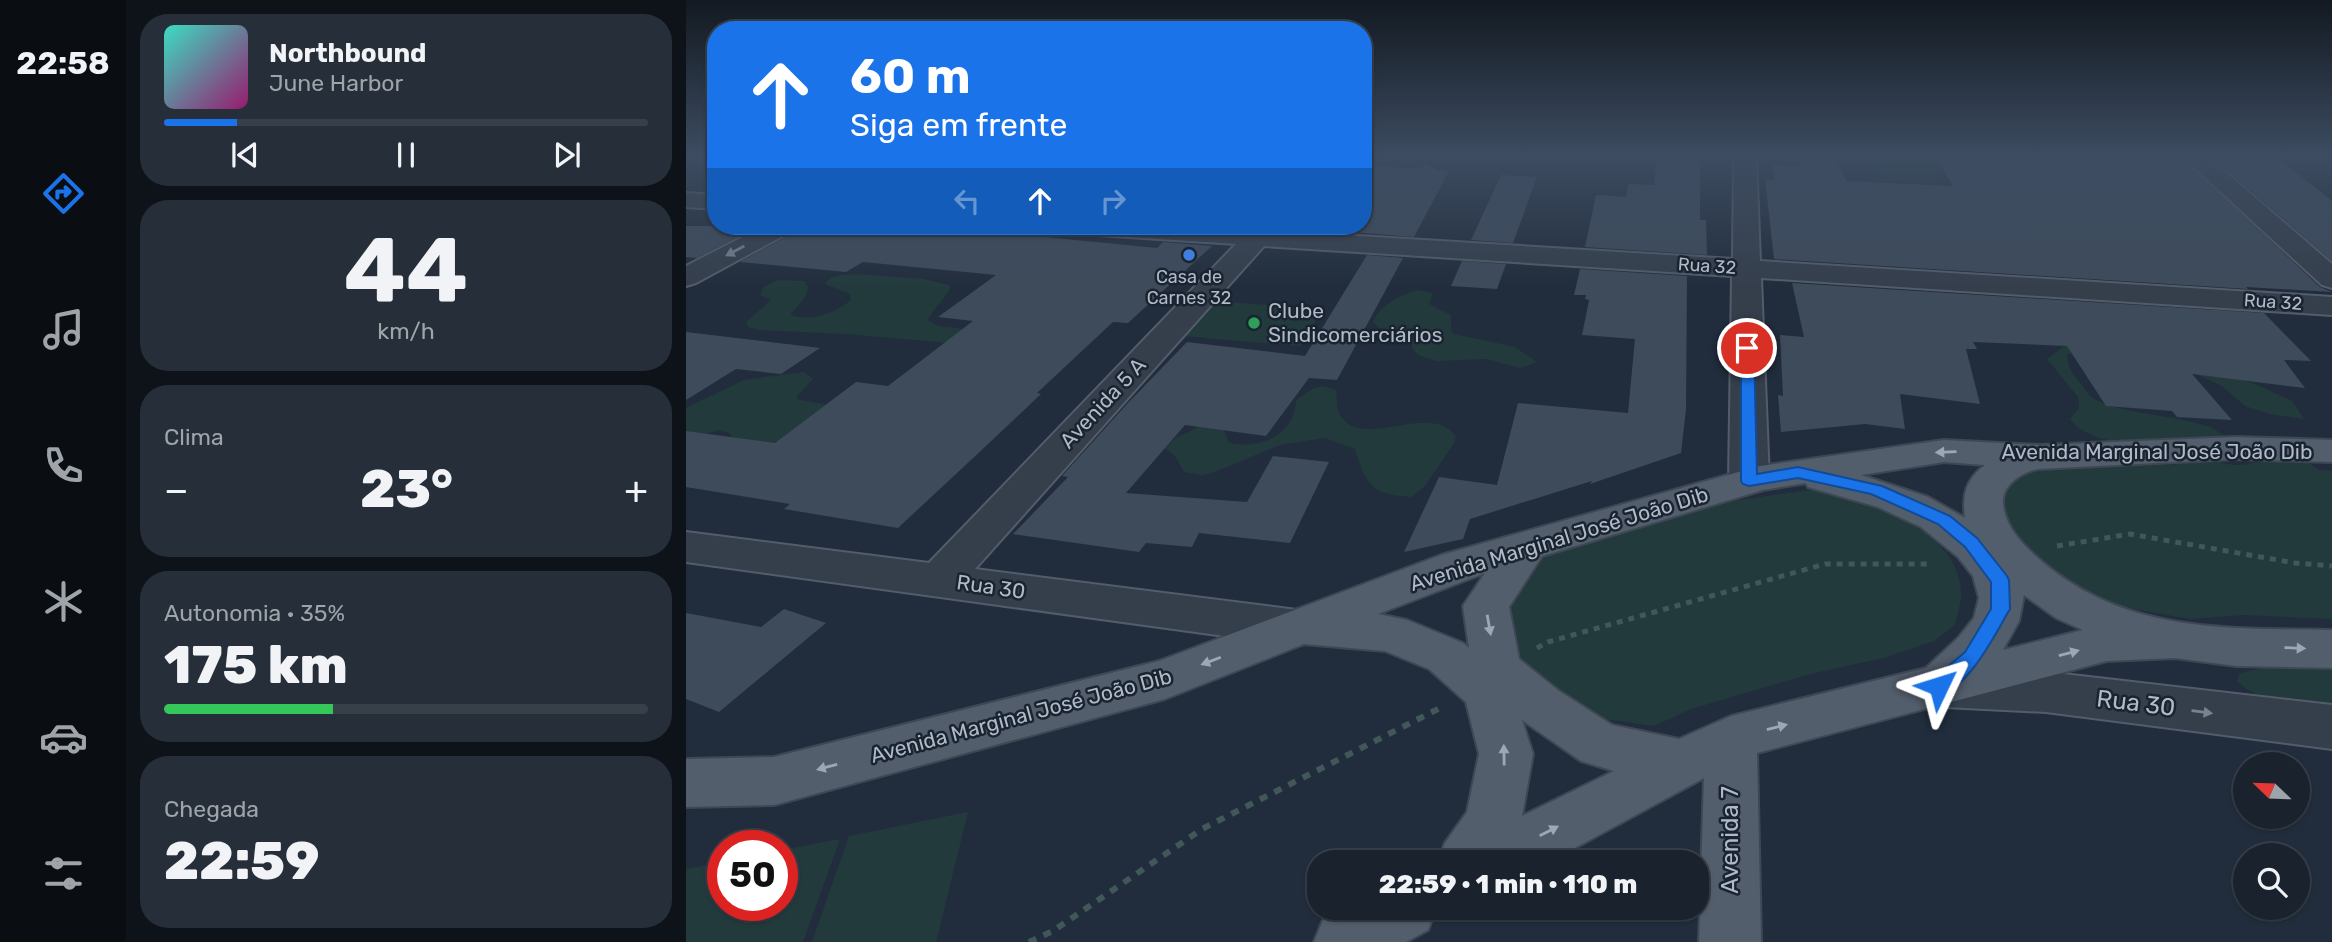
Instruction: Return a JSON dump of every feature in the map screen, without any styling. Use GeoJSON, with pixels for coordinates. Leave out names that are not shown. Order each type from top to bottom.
{"type":"FeatureCollection","features":[{"type":"Feature","properties":{"kind":"main road","name":"Avenida Marginal José João Dib"},"geometry":{"type":"LineString","coordinates":[[686,783],[774,781],[1165,679],[1456,566],[1749,481],[1944,451],[2040,457],[2236,448],[2332,451]]}},
{"type":"Feature","properties":{"kind":"main road"},"geometry":{"type":"LineString","coordinates":[[1939,686],[1972,657],[2001,609],[2000,580],[1985,521],[1983,498],[1993,478],[2012,464],[2040,457]]}},
{"type":"Feature","properties":{"kind":"main road"},"geometry":{"type":"LineString","coordinates":[[1798,472],[1876,490],[1944,520],[1971,543],[1992,553],[2072,606],[2122,628],[2175,640],[2236,647],[2332,649]]}},
{"type":"Feature","properties":{"kind":"main road"},"geometry":{"type":"LineString","coordinates":[[1475,850],[1493,822],[1506,754],[1489,692],[1486,606],[1527,545]]}},
{"type":"Feature","properties":{"kind":"main road"},"geometry":{"type":"LineString","coordinates":[[1297,628],[1338,628],[1390,633],[1488,676],[1541,706],[1600,745],[1707,751]]}},
{"type":"Feature","properties":{"kind":"main road"},"geometry":{"type":"LineString","coordinates":[[1513,850],[1707,751],[1939,686],[2107,643],[2175,640]]}},
{"type":"Feature","properties":{"kind":"main road","name":"Avenida 7"},"geometry":{"type":"LineString","coordinates":[[1707,751],[1730,942]]}},
{"type":"Feature","properties":{"kind":"main road"},"geometry":{"type":"LineString","coordinates":[[1345,942],[1384,920]]}},
{"type":"Feature","properties":{"kind":"street"},"geometry":{"type":"LineString","coordinates":[[686,200],[707,201]]}},
{"type":"Feature","properties":{"kind":"street"},"geometry":{"type":"LineString","coordinates":[[1745,200],[1749,481]]}},
{"type":"Feature","properties":{"kind":"street"},"geometry":{"type":"LineString","coordinates":[[2243,200],[2332,279]]}},
{"type":"Feature","properties":{"kind":"street"},"geometry":{"type":"LineString","coordinates":[[686,277],[766,235]]}},
{"type":"Feature","properties":{"kind":"street","name":"Avenida 5 A"},"geometry":{"type":"LineString","coordinates":[[939,580],[1258,235]]}},
{"type":"Feature","properties":{"kind":"street","name":"Rua 32"},"geometry":{"type":"LineString","coordinates":[[1314,235],[1746,268],[2332,306]]}},
{"type":"Feature","properties":{"kind":"street","name":"Rua 30"},"geometry":{"type":"LineString","coordinates":[[686,547],[1297,628]]}},
{"type":"Feature","properties":{"kind":"street","name":"Rua 30"},"geometry":{"type":"LineString","coordinates":[[1939,686],[2046,692],[2332,727]]}},
{"type":"Feature","properties":{"kind":"path"},"geometry":{"type":"LineString","coordinates":[[1029,942],[1053,931],[1202,829],[1417,722],[1488,676],[1548,642],[1825,564],[1937,564],[1992,553],[2042,549],[2130,534],[2295,563],[2332,566]]}},
{"type":"Feature","properties":{"kind":"green space"},"geometry":{"type":"Polygon","coordinates":[[[840,275],[924,279],[949,285],[948,292],[928,320],[938,326],[965,329],[949,343],[759,330],[749,327],[746,322],[771,300],[760,295],[763,287],[779,280],[804,281],[808,287],[806,296],[790,315],[806,318],[830,313],[851,300],[850,294],[825,284],[840,275]]]}},
{"type":"Feature","properties":{"kind":"green space"},"geometry":{"type":"Polygon","coordinates":[[[1416,290],[1433,293],[1429,304],[1451,315],[1451,331],[1454,334],[1515,347],[1537,362],[1520,368],[1486,359],[1436,361],[1418,355],[1412,348],[1411,337],[1379,328],[1373,322],[1385,306],[1416,290]]]}},
{"type":"Feature","properties":{"kind":"green space","name":"Clube Sindicomerciários"},"geometry":{"type":"Polygon","coordinates":[[[1212,301],[1323,309],[1300,346],[1182,336],[1212,301]]]}},
{"type":"Feature","properties":{"kind":"green space"},"geometry":{"type":"Polygon","coordinates":[[[2064,346],[2168,355],[2255,384],[2292,401],[2304,419],[2270,414],[2245,406],[2222,386],[2188,370],[2091,351],[2067,354],[2069,366],[2075,376],[2090,396],[2103,403],[2201,424],[2216,430],[2225,438],[2142,444],[2100,438],[2083,431],[2070,419],[2079,408],[2078,397],[2047,359],[2064,346]]]}},
{"type":"Feature","properties":{"kind":"green space"},"geometry":{"type":"Polygon","coordinates":[[[804,372],[813,379],[796,397],[846,408],[772,446],[740,450],[730,433],[719,430],[686,440],[686,408],[744,380],[804,372]]]}},
{"type":"Feature","properties":{"kind":"green space"},"geometry":{"type":"Polygon","coordinates":[[[1323,386],[1336,390],[1338,411],[1349,424],[1362,429],[1378,429],[1430,423],[1445,427],[1456,437],[1454,443],[1425,486],[1411,497],[1387,493],[1372,486],[1363,472],[1355,449],[1324,438],[1280,445],[1201,475],[1184,472],[1175,456],[1165,448],[1176,438],[1213,420],[1220,422],[1229,443],[1264,442],[1283,431],[1294,412],[1296,400],[1314,388],[1323,386]]]}},
{"type":"Feature","properties":{"kind":"green space"},"geometry":{"type":"Polygon","coordinates":[[[2282,454],[2302,458],[2319,470],[2332,471],[2332,619],[2244,615],[2190,619],[2099,603],[2011,547],[1998,492],[2012,475],[2039,467],[2175,465],[2188,458],[2239,465],[2282,454]]]}},
{"type":"Feature","properties":{"kind":"green space"},"geometry":{"type":"Polygon","coordinates":[[[1818,489],[1858,498],[1885,508],[1930,536],[1952,562],[1959,577],[1961,597],[1955,625],[1934,641],[1883,658],[1810,674],[1691,709],[1654,726],[1604,719],[1551,701],[1523,672],[1507,634],[1507,599],[1532,561],[1553,550],[1647,521],[1723,502],[1818,489]]]}},
{"type":"Feature","properties":{"kind":"green space"},"geometry":{"type":"Polygon","coordinates":[[[2260,668],[2332,670],[2332,710],[2269,699],[2237,681],[2239,674],[2260,668]]]}},
{"type":"Feature","properties":{"kind":"green space"},"geometry":{"type":"Polygon","coordinates":[[[968,812],[936,942],[812,942],[849,836],[968,812]]]}},
{"type":"Feature","properties":{"kind":"green space"},"geometry":{"type":"Polygon","coordinates":[[[840,839],[803,942],[686,942],[686,869],[707,865],[707,921],[798,921],[798,847],[840,839]]]}},
{"type":"Feature","properties":{"kind":"building"},"geometry":{"type":"Polygon","coordinates":[[[1372,200],[1434,200],[1414,237],[1372,234],[1372,200]]]}},
{"type":"Feature","properties":{"kind":"building"},"geometry":{"type":"Polygon","coordinates":[[[1489,200],[1529,200],[1513,243],[1471,240],[1489,200]]]}},
{"type":"Feature","properties":{"kind":"building"},"geometry":{"type":"Polygon","coordinates":[[[1595,200],[1700,200],[1700,220],[1706,220],[1707,255],[1585,247],[1595,200]]]}},
{"type":"Feature","properties":{"kind":"building"},"geometry":{"type":"Polygon","coordinates":[[[1767,200],[2227,200],[2320,287],[2332,292],[2246,287],[2248,289],[1774,259],[1767,200]]]}},
{"type":"Feature","properties":{"kind":"building"},"geometry":{"type":"Polygon","coordinates":[[[2262,200],[2332,201],[2332,261],[2262,200]]]}},
{"type":"Feature","properties":{"kind":"building"},"geometry":{"type":"Polygon","coordinates":[[[686,226],[707,226],[707,235],[742,235],[697,258],[686,257],[686,226]]]}},
{"type":"Feature","properties":{"kind":"building"},"geometry":{"type":"Polygon","coordinates":[[[789,235],[1023,235],[1157,248],[1163,242],[1212,246],[1128,323],[1113,322],[1037,393],[1041,394],[898,528],[784,509],[790,504],[686,487],[686,431],[775,443],[856,382],[888,386],[973,321],[938,317],[996,275],[863,262],[846,272],[740,262],[789,235]]]}},
{"type":"Feature","properties":{"kind":"building"},"geometry":{"type":"Polygon","coordinates":[[[1367,255],[1403,258],[1337,380],[1309,378],[1266,436],[1185,425],[1126,493],[1247,502],[1273,456],[1329,462],[1290,543],[1199,533],[1192,547],[1146,543],[1139,552],[1013,534],[1068,477],[1062,476],[1127,404],[1187,342],[1305,356],[1367,255]]]}},
{"type":"Feature","properties":{"kind":"building"},"geometry":{"type":"Polygon","coordinates":[[[1462,261],[1506,264],[1497,289],[1451,286],[1462,261]]]}},
{"type":"Feature","properties":{"kind":"building"},"geometry":{"type":"Polygon","coordinates":[[[1580,269],[1687,276],[1686,409],[1681,453],[1590,484],[1592,481],[1470,519],[1463,539],[1404,552],[1439,477],[1497,485],[1518,403],[1628,413],[1635,339],[1582,335],[1589,300],[1585,299],[1586,295],[1574,295],[1580,269]]]}},
{"type":"Feature","properties":{"kind":"building"},"geometry":{"type":"Polygon","coordinates":[[[1792,283],[2264,313],[2311,361],[2284,360],[2305,388],[2192,374],[2232,420],[2177,417],[2172,411],[2106,406],[2067,346],[1973,342],[1977,349],[1966,349],[1980,404],[1900,394],[1905,429],[1865,424],[1781,432],[1778,395],[1783,396],[1780,335],[1804,337],[1792,283]]]}},
{"type":"Feature","properties":{"kind":"building"},"geometry":{"type":"Polygon","coordinates":[[[686,332],[820,348],[781,374],[736,369],[686,400],[686,332]]]}},
{"type":"Feature","properties":{"kind":"building"},"geometry":{"type":"Polygon","coordinates":[[[784,609],[826,623],[719,712],[686,699],[686,613],[761,627],[784,609]]]}},
{"type":"Feature","properties":{"kind":"place","name":"Casa de Carnes 32"},"geometry":{"type":"Point","coordinates":[1189,255]}},
{"type":"Feature","properties":{"kind":"place","name":"Clube Sindicomerciários"},"geometry":{"type":"Point","coordinates":[1254,323]}},
{"type":"Feature","properties":{"kind":"route"},"geometry":{"type":"LineString","coordinates":[[1747,348],[1749,481],[1798,472],[1876,490],[1944,520],[1971,543],[2000,580],[2001,609],[1972,657],[1939,686]]}}]}
